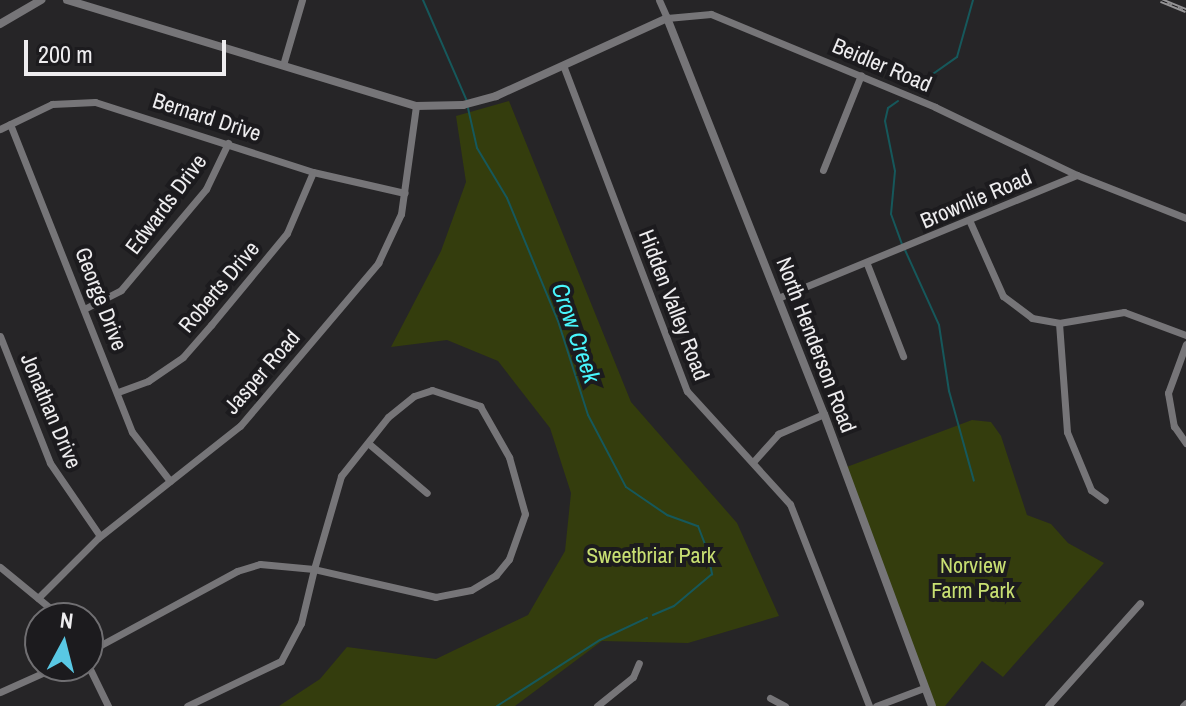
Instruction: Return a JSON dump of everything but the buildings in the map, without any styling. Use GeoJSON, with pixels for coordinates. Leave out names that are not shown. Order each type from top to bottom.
{"type":"FeatureCollection","features":[{"type":"Feature","properties":{"kind":"street"},"geometry":{"type":"LineString","coordinates":[[0,24],[41,0]]}},
{"type":"Feature","properties":{"kind":"street"},"geometry":{"type":"LineString","coordinates":[[67,0],[76,7],[102,10],[416,106],[473,103],[667,18]]}},
{"type":"Feature","properties":{"kind":"street"},"geometry":{"type":"LineString","coordinates":[[283,65],[302,0]]}},
{"type":"Feature","properties":{"kind":"street","name":"North Henderson Road"},"geometry":{"type":"LineString","coordinates":[[659,0],[824,414],[932,706]]}},
{"type":"Feature","properties":{"kind":"street","name":"Beidler Road"},"geometry":{"type":"LineString","coordinates":[[667,18],[711,14],[861,75],[1077,175]]}},
{"type":"Feature","properties":{"kind":"street","name":"Hidden Valley Road"},"geometry":{"type":"LineString","coordinates":[[563,65],[687,391],[753,462],[793,511],[869,706]]}},
{"type":"Feature","properties":{"kind":"street"},"geometry":{"type":"LineString","coordinates":[[823,170],[861,75]]}},
{"type":"Feature","properties":{"kind":"street","name":"Bernard Drive"},"geometry":{"type":"LineString","coordinates":[[0,129],[50,105],[95,102],[313,172],[405,193]]}},
{"type":"Feature","properties":{"kind":"street","name":"Jasper Road"},"geometry":{"type":"LineString","coordinates":[[38,598],[100,536],[240,426],[271,394],[378,263],[394,233],[405,193],[416,106]]}},
{"type":"Feature","properties":{"kind":"street","name":"George Drive"},"geometry":{"type":"LineString","coordinates":[[10,124],[86,308],[132,432],[170,481]]}},
{"type":"Feature","properties":{"kind":"street","name":"Edwards Drive"},"geometry":{"type":"LineString","coordinates":[[86,308],[125,286],[206,189],[228,143]]}},
{"type":"Feature","properties":{"kind":"street","name":"Roberts Drive"},"geometry":{"type":"LineString","coordinates":[[118,392],[148,381],[183,357],[209,328],[287,233],[313,172]]}},
{"type":"Feature","properties":{"kind":"street"},"geometry":{"type":"LineString","coordinates":[[1077,175],[1186,218]]}},
{"type":"Feature","properties":{"kind":"street","name":"Brownlie Road"},"geometry":{"type":"LineString","coordinates":[[778,298],[970,222],[1077,175]]}},
{"type":"Feature","properties":{"kind":"street"},"geometry":{"type":"LineString","coordinates":[[970,222],[1003,296],[1032,318],[1059,323],[1124,312],[1186,335]]}},
{"type":"Feature","properties":{"kind":"street"},"geometry":{"type":"LineString","coordinates":[[867,264],[903,356]]}},
{"type":"Feature","properties":{"kind":"street"},"geometry":{"type":"LineString","coordinates":[[1059,323],[1067,432],[1091,490],[1105,500]]}},
{"type":"Feature","properties":{"kind":"street","name":"Jonathan Drive"},"geometry":{"type":"LineString","coordinates":[[0,336],[50,463],[100,536]]}},
{"type":"Feature","properties":{"kind":"street"},"geometry":{"type":"LineString","coordinates":[[1186,344],[1168,393],[1174,426],[1186,443]]}},
{"type":"Feature","properties":{"kind":"street"},"geometry":{"type":"LineString","coordinates":[[104,643],[237,571],[260,564],[314,569],[412,594],[451,596],[496,575],[521,535],[525,514],[517,475],[480,406],[448,391],[414,396],[368,443],[334,492],[314,569],[301,623],[281,661],[187,706]]}},
{"type":"Feature","properties":{"kind":"street"},"geometry":{"type":"LineString","coordinates":[[753,462],[778,434],[824,414]]}},
{"type":"Feature","properties":{"kind":"street"},"geometry":{"type":"LineString","coordinates":[[368,443],[427,493]]}},
{"type":"Feature","properties":{"kind":"street"},"geometry":{"type":"LineString","coordinates":[[0,567],[43,602]]}},
{"type":"Feature","properties":{"kind":"street"},"geometry":{"type":"LineString","coordinates":[[1048,706],[1140,603]]}},
{"type":"Feature","properties":{"kind":"street"},"geometry":{"type":"LineString","coordinates":[[597,706],[633,677],[639,663]]}},
{"type":"Feature","properties":{"kind":"street"},"geometry":{"type":"LineString","coordinates":[[0,692],[24,681]]}},
{"type":"Feature","properties":{"kind":"street"},"geometry":{"type":"LineString","coordinates":[[96,682],[108,706]]}},
{"type":"Feature","properties":{"kind":"street"},"geometry":{"type":"LineString","coordinates":[[876,706],[924,688]]}},
{"type":"Feature","properties":{"kind":"street"},"geometry":{"type":"LineString","coordinates":[[770,698],[785,706]]}},
{"type":"Feature","properties":{"kind":"green space","name":"Sweetbriar Park"},"geometry":{"type":"Polygon","coordinates":[[[509,101],[631,402],[737,523],[779,616],[688,643],[602,641],[515,706],[279,706],[320,679],[347,647],[436,659],[528,615],[565,551],[571,493],[550,428],[498,361],[447,340],[391,347],[441,251],[466,182],[456,116],[509,101]]]}},
{"type":"Feature","properties":{"kind":"green space","name":"Norview Farm Park"},"geometry":{"type":"Polygon","coordinates":[[[972,420],[991,422],[1001,436],[1027,515],[1051,524],[1068,543],[1104,563],[1003,677],[982,661],[945,706],[932,706],[844,468],[972,420]]]}},
{"type":"Feature","properties":{"kind":"waterway","name":"Crow Creek"},"geometry":{"type":"LineString","coordinates":[[423,0],[467,101]]}},
{"type":"Feature","properties":{"kind":"waterway"},"geometry":{"type":"LineString","coordinates":[[913,88],[957,57],[973,0]]}},
{"type":"Feature","properties":{"kind":"waterway"},"geometry":{"type":"LineString","coordinates":[[898,101],[888,108],[885,121],[895,171],[891,214],[902,244]]}},
{"type":"Feature","properties":{"kind":"waterway","name":"Crow Creek"},"geometry":{"type":"LineString","coordinates":[[468,108],[477,148],[507,198],[558,321],[588,415],[626,487],[667,515],[698,526],[707,550],[712,574],[674,606],[653,615]]}},
{"type":"Feature","properties":{"kind":"waterway"},"geometry":{"type":"LineString","coordinates":[[905,250],[939,325],[949,391],[974,481]]}},
{"type":"Feature","properties":{"kind":"waterway","name":"Crow Creek"},"geometry":{"type":"LineString","coordinates":[[497,706],[600,640],[647,618]]}},
{"type":"Feature","properties":{"kind":"railway"},"geometry":{"type":"LineString","coordinates":[[1161,0],[1186,10]]}}]}
